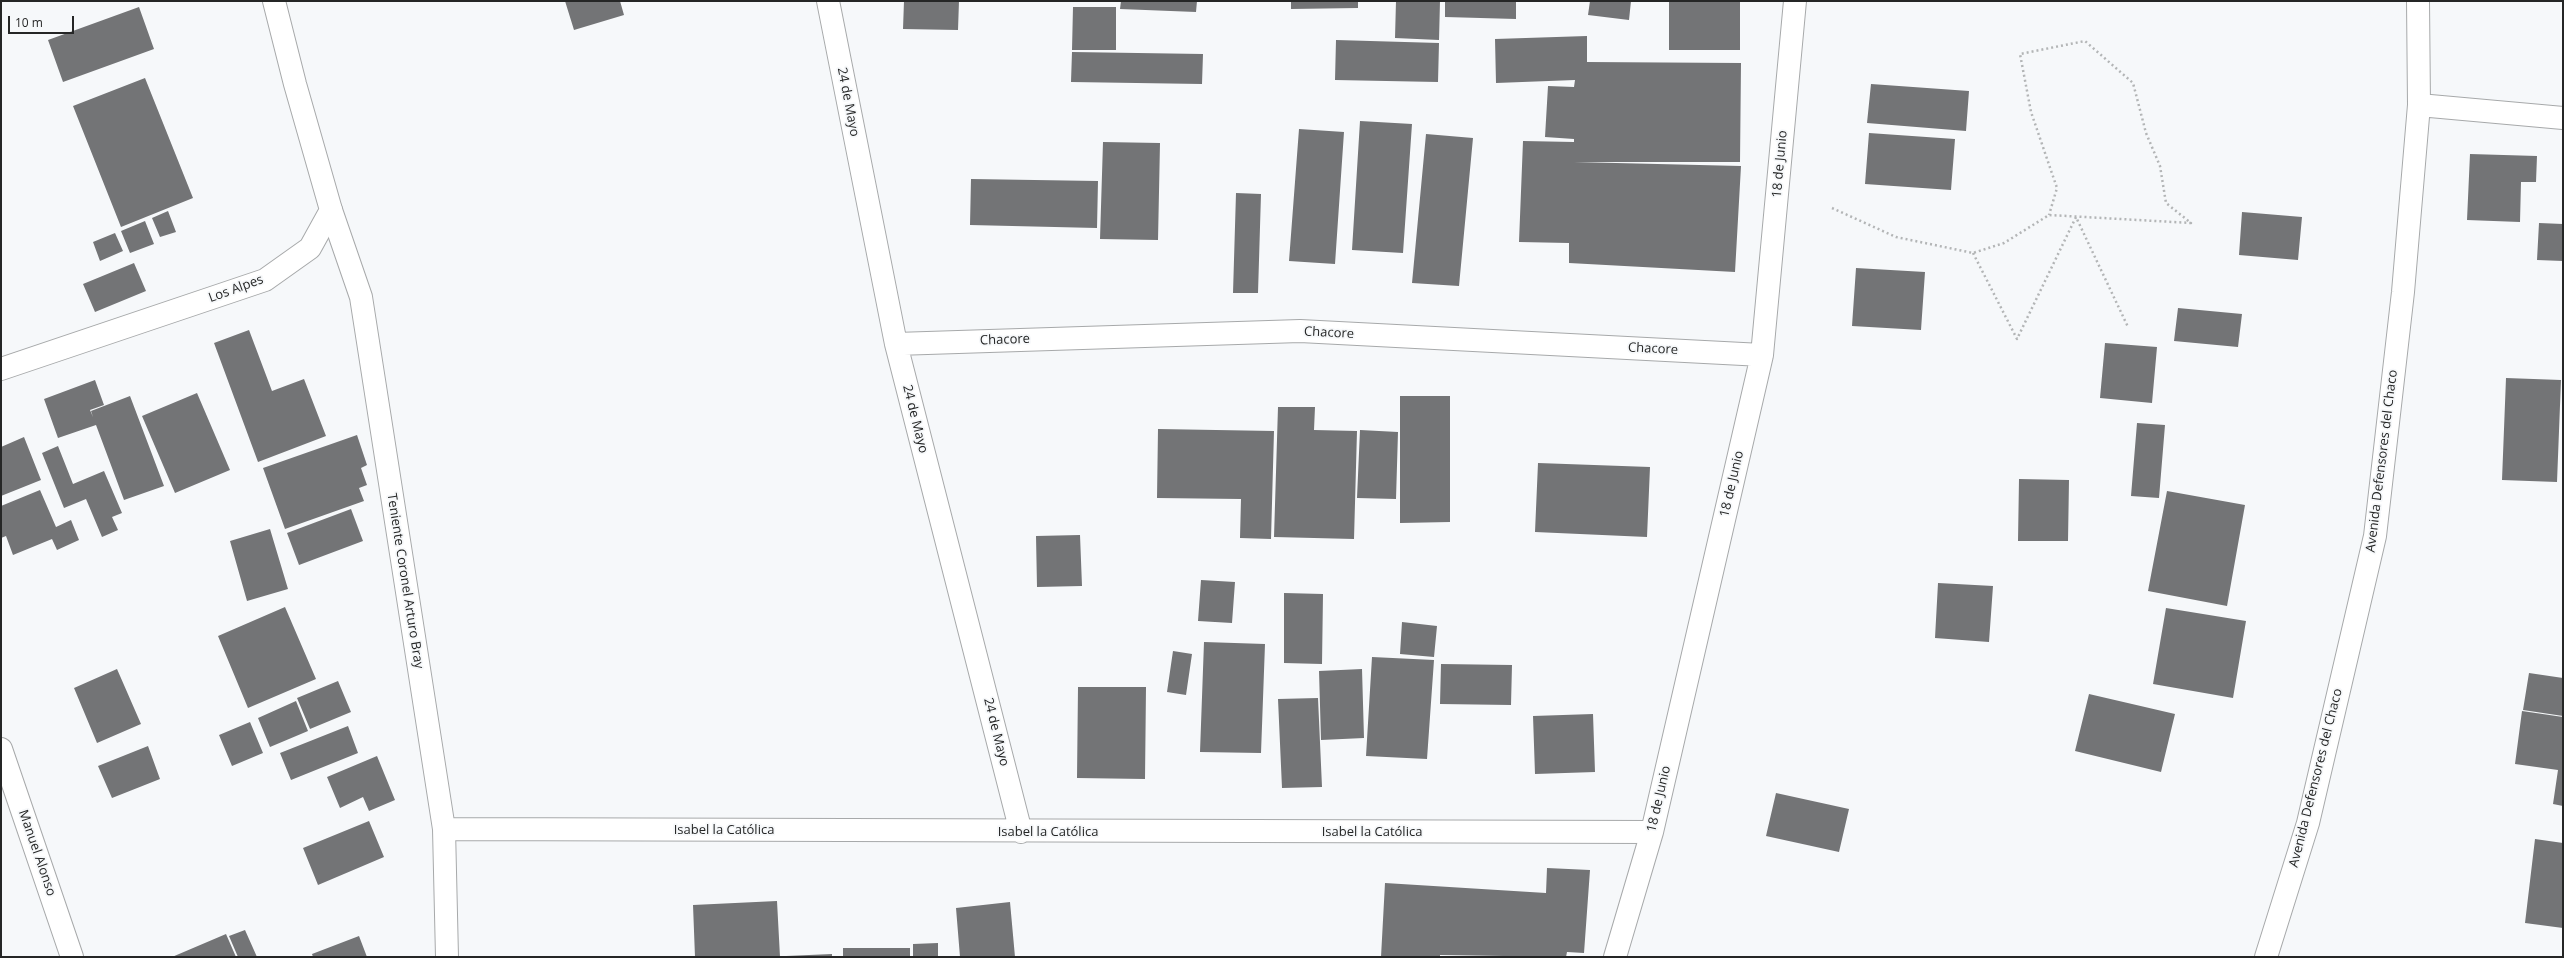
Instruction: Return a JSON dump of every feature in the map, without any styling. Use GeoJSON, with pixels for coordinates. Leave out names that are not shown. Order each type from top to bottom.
{"type":"FeatureCollection","features":[{"type":"Feature","properties":{"kind":"street"},"geometry":{"type":"LineString","coordinates":[[274,1],[295,84],[331,210]]}},
{"type":"Feature","properties":{"kind":"street","name":"24 de Mayo"},"geometry":{"type":"LineString","coordinates":[[828,1],[896,344],[1021,832]]}},
{"type":"Feature","properties":{"kind":"street","name":"18 de Junio"},"geometry":{"type":"LineString","coordinates":[[1615,957],[1652,832],[1762,355],[1795,1]]}},
{"type":"Feature","properties":{"kind":"street","name":"Avenida Defensores del Chaco"},"geometry":{"type":"LineString","coordinates":[[2266,957],[2308,823],[2375,536],[2403,292],[2419,105],[2418,1]]}},
{"type":"Feature","properties":{"kind":"street"},"geometry":{"type":"LineString","coordinates":[[2419,105],[2563,118]]}},
{"type":"Feature","properties":{"kind":"street","name":"Los Alpes"},"geometry":{"type":"LineString","coordinates":[[1,369],[265,280],[310,248],[331,210]]}},
{"type":"Feature","properties":{"kind":"street","name":"Teniente Coronel Arturo Bray"},"geometry":{"type":"LineString","coordinates":[[331,210],[361,297],[444,829],[447,957]]}},
{"type":"Feature","properties":{"kind":"street","name":"Chacore"},"geometry":{"type":"LineString","coordinates":[[896,344],[1300,331],[1762,355]]}},
{"type":"Feature","properties":{"kind":"street","name":"Manuel Alonso"},"geometry":{"type":"LineString","coordinates":[[1,749],[72,957]]}},
{"type":"Feature","properties":{"kind":"street","name":"Isabel la Católica"},"geometry":{"type":"LineString","coordinates":[[444,829],[1021,832],[1652,832]]}},
{"type":"Feature","properties":{"kind":"path"},"geometry":{"type":"LineString","coordinates":[[1832,208],[1896,237],[1974,253],[2004,244],[2048,215],[2190,223],[2166,203],[2160,166],[2146,133],[2133,83],[2085,41],[2020,54],[2031,112],[2057,188],[2048,215]]}},
{"type":"Feature","properties":{"kind":"path"},"geometry":{"type":"LineString","coordinates":[[1974,253],[2016,339],[2076,217]]}},
{"type":"Feature","properties":{"kind":"path"},"geometry":{"type":"LineString","coordinates":[[2076,217],[2128,327]]}},
{"type":"Feature","properties":{"kind":"building"},"geometry":{"type":"Polygon","coordinates":[[[565,1],[620,1],[624,15],[574,30],[565,1]]]}},
{"type":"Feature","properties":{"kind":"building"},"geometry":{"type":"Polygon","coordinates":[[[904,1],[959,1],[958,30],[903,29],[904,1]]]}},
{"type":"Feature","properties":{"kind":"building"},"geometry":{"type":"Polygon","coordinates":[[[1121,1],[1197,1],[1196,12],[1120,9],[1121,1]]]}},
{"type":"Feature","properties":{"kind":"building"},"geometry":{"type":"Polygon","coordinates":[[[1291,1],[1358,1],[1358,8],[1291,9],[1291,1]]]}},
{"type":"Feature","properties":{"kind":"building"},"geometry":{"type":"Polygon","coordinates":[[[1396,1],[1440,1],[1439,40],[1395,38],[1396,1]]]}},
{"type":"Feature","properties":{"kind":"building"},"geometry":{"type":"Polygon","coordinates":[[[1445,1],[1516,1],[1516,19],[1445,17],[1445,1]]]}},
{"type":"Feature","properties":{"kind":"building"},"geometry":{"type":"Polygon","coordinates":[[[1590,1],[1631,1],[1629,20],[1588,15],[1590,1]]]}},
{"type":"Feature","properties":{"kind":"building"},"geometry":{"type":"Polygon","coordinates":[[[1669,1],[1740,1],[1740,50],[1669,50],[1669,1]]]}},
{"type":"Feature","properties":{"kind":"building"},"geometry":{"type":"Polygon","coordinates":[[[139,7],[154,49],[63,82],[48,40],[139,7]]]}},
{"type":"Feature","properties":{"kind":"building"},"geometry":{"type":"Polygon","coordinates":[[[1073,7],[1116,7],[1116,50],[1072,50],[1073,7]]]}},
{"type":"Feature","properties":{"kind":"building"},"geometry":{"type":"Polygon","coordinates":[[[1587,36],[1587,62],[1741,63],[1740,162],[1574,162],[1741,166],[1735,272],[1569,263],[1569,243],[1519,242],[1523,141],[1574,142],[1574,139],[1545,137],[1548,86],[1574,87],[1575,80],[1496,83],[1495,39],[1587,36]]]}},
{"type":"Feature","properties":{"kind":"building"},"geometry":{"type":"Polygon","coordinates":[[[1336,40],[1439,43],[1438,82],[1335,80],[1336,40]]]}},
{"type":"Feature","properties":{"kind":"building"},"geometry":{"type":"Polygon","coordinates":[[[1072,52],[1203,54],[1202,84],[1071,82],[1072,52]]]}},
{"type":"Feature","properties":{"kind":"building"},"geometry":{"type":"Polygon","coordinates":[[[145,78],[193,198],[121,227],[73,106],[145,78]]]}},
{"type":"Feature","properties":{"kind":"building"},"geometry":{"type":"Polygon","coordinates":[[[1871,84],[1969,91],[1966,131],[1867,123],[1871,84]]]}},
{"type":"Feature","properties":{"kind":"building"},"geometry":{"type":"Polygon","coordinates":[[[1360,121],[1412,124],[1403,253],[1352,250],[1360,121]]]}},
{"type":"Feature","properties":{"kind":"building"},"geometry":{"type":"Polygon","coordinates":[[[1299,129],[1344,132],[1335,264],[1289,261],[1299,129]]]}},
{"type":"Feature","properties":{"kind":"building"},"geometry":{"type":"Polygon","coordinates":[[[1869,133],[1955,139],[1951,190],[1865,184],[1869,133]]]}},
{"type":"Feature","properties":{"kind":"building"},"geometry":{"type":"Polygon","coordinates":[[[1426,134],[1473,138],[1459,286],[1412,283],[1426,134]]]}},
{"type":"Feature","properties":{"kind":"building"},"geometry":{"type":"Polygon","coordinates":[[[1103,142],[1160,143],[1158,240],[1100,239],[1103,142]]]}},
{"type":"Feature","properties":{"kind":"building"},"geometry":{"type":"Polygon","coordinates":[[[2470,154],[2537,156],[2536,182],[2521,182],[2520,222],[2467,220],[2470,154]]]}},
{"type":"Feature","properties":{"kind":"building"},"geometry":{"type":"Polygon","coordinates":[[[971,179],[1098,181],[1097,228],[970,225],[971,179]]]}},
{"type":"Feature","properties":{"kind":"building"},"geometry":{"type":"Polygon","coordinates":[[[1236,193],[1261,194],[1258,293],[1233,293],[1236,193]]]}},
{"type":"Feature","properties":{"kind":"building"},"geometry":{"type":"Polygon","coordinates":[[[168,211],[176,232],[160,237],[152,218],[168,211]]]}},
{"type":"Feature","properties":{"kind":"building"},"geometry":{"type":"Polygon","coordinates":[[[2242,212],[2302,217],[2298,260],[2239,255],[2242,212]]]}},
{"type":"Feature","properties":{"kind":"building"},"geometry":{"type":"Polygon","coordinates":[[[145,221],[154,244],[130,253],[121,231],[145,221]]]}},
{"type":"Feature","properties":{"kind":"building"},"geometry":{"type":"Polygon","coordinates":[[[2539,223],[2563,224],[2563,261],[2537,260],[2539,223]]]}},
{"type":"Feature","properties":{"kind":"building"},"geometry":{"type":"Polygon","coordinates":[[[115,233],[123,251],[100,261],[93,242],[115,233]]]}},
{"type":"Feature","properties":{"kind":"building"},"geometry":{"type":"Polygon","coordinates":[[[134,263],[146,291],[95,312],[83,284],[134,263]]]}},
{"type":"Feature","properties":{"kind":"building"},"geometry":{"type":"Polygon","coordinates":[[[1856,268],[1925,272],[1921,330],[1852,326],[1856,268]]]}},
{"type":"Feature","properties":{"kind":"building"},"geometry":{"type":"Polygon","coordinates":[[[2178,308],[2242,314],[2238,347],[2174,341],[2178,308]]]}},
{"type":"Feature","properties":{"kind":"building"},"geometry":{"type":"Polygon","coordinates":[[[249,330],[272,391],[304,379],[326,436],[258,462],[214,343],[249,330]]]}},
{"type":"Feature","properties":{"kind":"building"},"geometry":{"type":"Polygon","coordinates":[[[2105,343],[2157,347],[2152,403],[2100,398],[2105,343]]]}},
{"type":"Feature","properties":{"kind":"building"},"geometry":{"type":"Polygon","coordinates":[[[2506,378],[2561,380],[2557,482],[2502,480],[2506,378]]]}},
{"type":"Feature","properties":{"kind":"building"},"geometry":{"type":"Polygon","coordinates":[[[95,380],[104,405],[90,410],[93,417],[91,411],[130,396],[164,486],[124,500],[96,425],[58,438],[44,399],[95,380]]]}},
{"type":"Feature","properties":{"kind":"building"},"geometry":{"type":"Polygon","coordinates":[[[197,393],[230,470],[175,493],[142,416],[197,393]]]}},
{"type":"Feature","properties":{"kind":"building"},"geometry":{"type":"Polygon","coordinates":[[[1400,396],[1450,396],[1450,522],[1400,523],[1400,396]]]}},
{"type":"Feature","properties":{"kind":"building"},"geometry":{"type":"Polygon","coordinates":[[[1278,407],[1315,407],[1314,430],[1357,431],[1354,539],[1274,537],[1278,407]]]}},
{"type":"Feature","properties":{"kind":"building"},"geometry":{"type":"Polygon","coordinates":[[[2137,423],[2165,425],[2159,498],[2131,496],[2137,423]]]}},
{"type":"Feature","properties":{"kind":"building"},"geometry":{"type":"Polygon","coordinates":[[[1158,429],[1274,431],[1271,539],[1240,538],[1241,499],[1157,498],[1158,429]]]}},
{"type":"Feature","properties":{"kind":"building"},"geometry":{"type":"Polygon","coordinates":[[[1360,430],[1398,432],[1396,499],[1357,498],[1360,430]]]}},
{"type":"Feature","properties":{"kind":"building"},"geometry":{"type":"Polygon","coordinates":[[[357,435],[367,465],[361,468],[367,485],[359,488],[364,501],[285,529],[263,468],[357,435]]]}},
{"type":"Feature","properties":{"kind":"building"},"geometry":{"type":"Polygon","coordinates":[[[24,437],[41,480],[1,496],[1,447],[24,437]]]}},
{"type":"Feature","properties":{"kind":"building"},"geometry":{"type":"Polygon","coordinates":[[[58,446],[73,484],[104,471],[122,513],[112,517],[118,530],[102,537],[86,499],[64,508],[42,453],[58,446]]]}},
{"type":"Feature","properties":{"kind":"building"},"geometry":{"type":"Polygon","coordinates":[[[1538,463],[1650,467],[1647,537],[1535,532],[1538,463]]]}},
{"type":"Feature","properties":{"kind":"building"},"geometry":{"type":"Polygon","coordinates":[[[2019,479],[2069,480],[2068,541],[2018,541],[2019,479]]]}},
{"type":"Feature","properties":{"kind":"building"},"geometry":{"type":"Polygon","coordinates":[[[40,490],[56,527],[71,520],[79,540],[57,550],[52,539],[13,555],[6,536],[1,538],[1,506],[40,490]]]}},
{"type":"Feature","properties":{"kind":"building"},"geometry":{"type":"Polygon","coordinates":[[[2167,491],[2245,505],[2227,606],[2148,591],[2167,491]]]}},
{"type":"Feature","properties":{"kind":"building"},"geometry":{"type":"Polygon","coordinates":[[[351,509],[363,541],[299,565],[287,533],[351,509]]]}},
{"type":"Feature","properties":{"kind":"building"},"geometry":{"type":"Polygon","coordinates":[[[270,529],[288,589],[247,601],[230,541],[270,529]]]}},
{"type":"Feature","properties":{"kind":"building"},"geometry":{"type":"Polygon","coordinates":[[[1080,535],[1082,586],[1037,587],[1036,536],[1080,535]]]}},
{"type":"Feature","properties":{"kind":"building"},"geometry":{"type":"Polygon","coordinates":[[[1201,580],[1235,582],[1232,623],[1198,621],[1201,580]]]}},
{"type":"Feature","properties":{"kind":"building"},"geometry":{"type":"Polygon","coordinates":[[[1938,583],[1993,586],[1989,642],[1935,638],[1938,583]]]}},
{"type":"Feature","properties":{"kind":"building"},"geometry":{"type":"Polygon","coordinates":[[[1284,593],[1323,594],[1322,664],[1284,663],[1284,593]]]}},
{"type":"Feature","properties":{"kind":"building"},"geometry":{"type":"Polygon","coordinates":[[[285,607],[316,679],[248,708],[218,636],[285,607]]]}},
{"type":"Feature","properties":{"kind":"building"},"geometry":{"type":"Polygon","coordinates":[[[2166,608],[2246,621],[2233,698],[2153,684],[2166,608]]]}},
{"type":"Feature","properties":{"kind":"building"},"geometry":{"type":"Polygon","coordinates":[[[1402,622],[1437,626],[1434,657],[1400,654],[1402,622]]]}},
{"type":"Feature","properties":{"kind":"building"},"geometry":{"type":"Polygon","coordinates":[[[1204,642],[1265,644],[1261,753],[1200,752],[1204,642]]]}},
{"type":"Feature","properties":{"kind":"building"},"geometry":{"type":"Polygon","coordinates":[[[1173,651],[1192,654],[1186,695],[1167,692],[1173,651]]]}},
{"type":"Feature","properties":{"kind":"building"},"geometry":{"type":"Polygon","coordinates":[[[1372,657],[1434,660],[1427,759],[1366,756],[1372,657]]]}},
{"type":"Feature","properties":{"kind":"building"},"geometry":{"type":"Polygon","coordinates":[[[1441,664],[1512,665],[1511,705],[1440,704],[1441,664]]]}},
{"type":"Feature","properties":{"kind":"building"},"geometry":{"type":"Polygon","coordinates":[[[117,669],[141,724],[97,743],[74,688],[117,669]]]}},
{"type":"Feature","properties":{"kind":"building"},"geometry":{"type":"Polygon","coordinates":[[[1362,669],[1364,738],[1321,740],[1319,671],[1362,669]]]}},
{"type":"Feature","properties":{"kind":"building"},"geometry":{"type":"Polygon","coordinates":[[[2529,673],[2563,678],[2563,716],[2523,710],[2529,673]]]}},
{"type":"Feature","properties":{"kind":"building"},"geometry":{"type":"Polygon","coordinates":[[[338,681],[351,712],[310,729],[297,698],[338,681]]]}},
{"type":"Feature","properties":{"kind":"building"},"geometry":{"type":"Polygon","coordinates":[[[1078,687],[1146,687],[1145,779],[1077,778],[1078,687]]]}},
{"type":"Feature","properties":{"kind":"building"},"geometry":{"type":"Polygon","coordinates":[[[2089,694],[2175,714],[2161,772],[2075,751],[2089,694]]]}},
{"type":"Feature","properties":{"kind":"building"},"geometry":{"type":"Polygon","coordinates":[[[1318,698],[1322,787],[1282,788],[1278,699],[1318,698]]]}},
{"type":"Feature","properties":{"kind":"building"},"geometry":{"type":"Polygon","coordinates":[[[296,701],[308,731],[270,747],[258,718],[296,701]]]}},
{"type":"Feature","properties":{"kind":"building"},"geometry":{"type":"Polygon","coordinates":[[[2522,711],[2563,717],[2563,806],[2553,804],[2558,770],[2515,764],[2522,711]]]}},
{"type":"Feature","properties":{"kind":"building"},"geometry":{"type":"Polygon","coordinates":[[[1593,714],[1595,772],[1535,774],[1533,716],[1593,714]]]}},
{"type":"Feature","properties":{"kind":"building"},"geometry":{"type":"Polygon","coordinates":[[[250,722],[263,753],[232,766],[219,735],[250,722]]]}},
{"type":"Feature","properties":{"kind":"building"},"geometry":{"type":"Polygon","coordinates":[[[348,726],[358,753],[291,780],[280,753],[348,726]]]}},
{"type":"Feature","properties":{"kind":"building"},"geometry":{"type":"Polygon","coordinates":[[[148,746],[160,779],[112,798],[98,766],[148,746]]]}},
{"type":"Feature","properties":{"kind":"building"},"geometry":{"type":"Polygon","coordinates":[[[377,756],[395,800],[369,811],[363,797],[340,808],[327,777],[377,756]]]}},
{"type":"Feature","properties":{"kind":"building"},"geometry":{"type":"Polygon","coordinates":[[[1776,793],[1849,809],[1839,852],[1766,836],[1776,793]]]}},
{"type":"Feature","properties":{"kind":"building"},"geometry":{"type":"Polygon","coordinates":[[[369,821],[384,857],[318,885],[303,848],[369,821]]]}},
{"type":"Feature","properties":{"kind":"building"},"geometry":{"type":"Polygon","coordinates":[[[2535,839],[2563,843],[2563,928],[2525,923],[2535,839]]]}},
{"type":"Feature","properties":{"kind":"building"},"geometry":{"type":"Polygon","coordinates":[[[1547,868],[1590,870],[1584,953],[1567,952],[1566,957],[1440,955],[1440,957],[1381,957],[1385,883],[1546,893],[1547,868]]]}},
{"type":"Feature","properties":{"kind":"building"},"geometry":{"type":"Polygon","coordinates":[[[777,901],[780,957],[695,957],[693,905],[777,901]]]}},
{"type":"Feature","properties":{"kind":"building"},"geometry":{"type":"Polygon","coordinates":[[[1010,902],[1015,957],[960,957],[956,908],[1010,902]]]}},
{"type":"Feature","properties":{"kind":"building"},"geometry":{"type":"Polygon","coordinates":[[[245,930],[257,957],[238,957],[229,936],[245,930]]]}},
{"type":"Feature","properties":{"kind":"building"},"geometry":{"type":"Polygon","coordinates":[[[226,934],[236,957],[172,957],[226,934]]]}},
{"type":"Feature","properties":{"kind":"building"},"geometry":{"type":"Polygon","coordinates":[[[359,936],[367,957],[313,957],[312,954],[359,936]]]}},
{"type":"Feature","properties":{"kind":"building"},"geometry":{"type":"Polygon","coordinates":[[[938,943],[938,957],[913,957],[913,944],[938,943]]]}},
{"type":"Feature","properties":{"kind":"building"},"geometry":{"type":"Polygon","coordinates":[[[843,948],[910,948],[910,957],[843,957],[843,948]]]}},
{"type":"Feature","properties":{"kind":"building"},"geometry":{"type":"Polygon","coordinates":[[[832,954],[832,957],[786,957],[786,956],[832,954]]]}}]}
